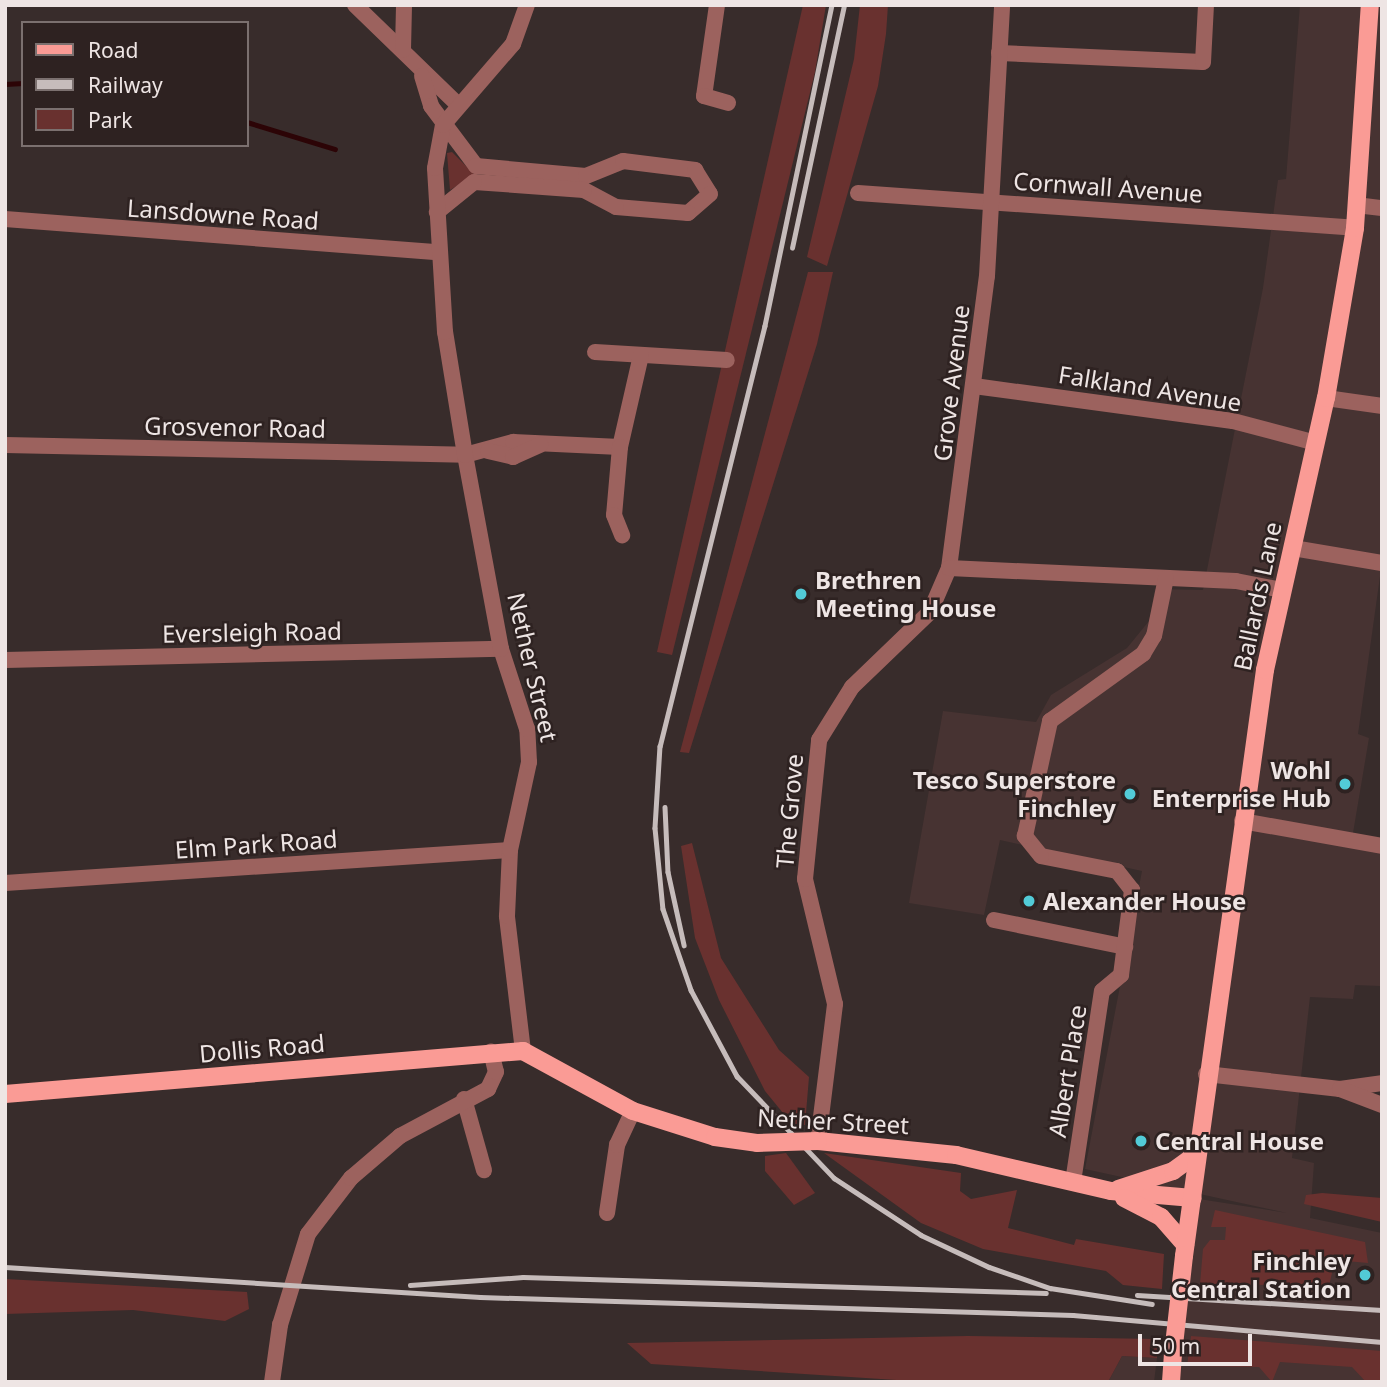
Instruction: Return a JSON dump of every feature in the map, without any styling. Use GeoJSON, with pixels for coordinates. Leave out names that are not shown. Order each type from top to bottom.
{"type":"FeatureCollection","features":[{"type":"Feature","properties":{"kind":"main road","name":"Ballards Lane"},"geometry":{"type":"LineString","coordinates":[[1171,1382],[1184,1250],[1193,1198],[1194,1156],[1242,821],[1282,590],[1326,398],[1355,228],[1370,5]]}},
{"type":"Feature","properties":{"kind":"main road","name":"Nether Street"},"geometry":{"type":"LineString","coordinates":[[523,1051],[634,1111],[715,1137],[757,1143],[818,1141],[956,1155],[1111,1191],[1193,1198]]}},
{"type":"Feature","properties":{"kind":"main road","name":"Dollis Road"},"geometry":{"type":"LineString","coordinates":[[5,1094],[523,1051]]}},
{"type":"Feature","properties":{"kind":"main road"},"geometry":{"type":"LineString","coordinates":[[1111,1191],[1173,1171],[1194,1156]]}},
{"type":"Feature","properties":{"kind":"main road","name":"Nether Street"},"geometry":{"type":"LineString","coordinates":[[1111,1191],[1161,1217],[1184,1250]]}},
{"type":"Feature","properties":{"kind":"street"},"geometry":{"type":"LineString","coordinates":[[355,5],[403,50],[422,76],[443,125],[476,166],[586,176],[623,161],[695,170],[710,194],[688,213],[616,206],[584,190],[474,182],[437,212]]}},
{"type":"Feature","properties":{"kind":"street"},"geometry":{"type":"LineString","coordinates":[[403,50],[404,5]]}},
{"type":"Feature","properties":{"kind":"street","name":"Nether Street"},"geometry":{"type":"LineString","coordinates":[[523,1051],[507,916],[510,850],[529,762],[527,729],[501,649],[465,455],[438,252],[435,156],[443,125],[457,104],[513,44],[527,5]]}},
{"type":"Feature","properties":{"kind":"street"},"geometry":{"type":"LineString","coordinates":[[717,5],[704,96],[728,103]]}},
{"type":"Feature","properties":{"kind":"street","name":"Grove Avenue"},"geometry":{"type":"LineString","coordinates":[[949,568],[974,386],[991,202],[1002,5]]}},
{"type":"Feature","properties":{"kind":"street"},"geometry":{"type":"LineString","coordinates":[[999,53],[1203,62],[1206,5]]}},
{"type":"Feature","properties":{"kind":"street"},"geometry":{"type":"LineString","coordinates":[[422,76],[457,104]]}},
{"type":"Feature","properties":{"kind":"street","name":"Cornwall Avenue"},"geometry":{"type":"LineString","coordinates":[[858,193],[1355,228]]}},
{"type":"Feature","properties":{"kind":"street"},"geometry":{"type":"LineString","coordinates":[[1356,205],[1382,208]]}},
{"type":"Feature","properties":{"kind":"street","name":"Lansdowne Road"},"geometry":{"type":"LineString","coordinates":[[5,219],[438,252]]}},
{"type":"Feature","properties":{"kind":"street"},"geometry":{"type":"LineString","coordinates":[[595,352],[727,360]]}},
{"type":"Feature","properties":{"kind":"street"},"geometry":{"type":"LineString","coordinates":[[622,536],[614,515],[620,447],[641,355]]}},
{"type":"Feature","properties":{"kind":"street","name":"Falkland Avenue"},"geometry":{"type":"LineString","coordinates":[[974,386],[1233,421],[1316,443]]}},
{"type":"Feature","properties":{"kind":"street"},"geometry":{"type":"LineString","coordinates":[[1326,398],[1382,406]]}},
{"type":"Feature","properties":{"kind":"street","name":"Grosvenor Road"},"geometry":{"type":"LineString","coordinates":[[5,444],[465,455],[513,442],[620,447]]}},
{"type":"Feature","properties":{"kind":"street"},"geometry":{"type":"LineString","coordinates":[[1293,548],[1382,563]]}},
{"type":"Feature","properties":{"kind":"street"},"geometry":{"type":"LineString","coordinates":[[949,568],[1166,578],[1282,590]]}},
{"type":"Feature","properties":{"kind":"street","name":"The Grove"},"geometry":{"type":"LineString","coordinates":[[818,1141],[835,1004],[805,878],[819,740],[852,687],[930,611],[949,568]]}},
{"type":"Feature","properties":{"kind":"street"},"geometry":{"type":"LineString","coordinates":[[994,920],[1125,947],[1129,880],[1117,871],[1041,856],[1025,836],[1050,721],[1143,654],[1154,636],[1166,578]]}},
{"type":"Feature","properties":{"kind":"street","name":"Eversleigh Road"},"geometry":{"type":"LineString","coordinates":[[5,660],[501,649]]}},
{"type":"Feature","properties":{"kind":"street"},"geometry":{"type":"LineString","coordinates":[[1242,821],[1382,846]]}},
{"type":"Feature","properties":{"kind":"street","name":"Elm Park Road"},"geometry":{"type":"LineString","coordinates":[[5,883],[510,850]]}},
{"type":"Feature","properties":{"kind":"street","name":"Albert Place"},"geometry":{"type":"LineString","coordinates":[[1073,1182],[1102,991],[1121,975],[1125,947]]}},
{"type":"Feature","properties":{"kind":"street"},"geometry":{"type":"LineString","coordinates":[[272,1382],[280,1325],[307,1234],[351,1178],[400,1136],[464,1099],[488,1089],[496,1072],[491,1052]]}},
{"type":"Feature","properties":{"kind":"street"},"geometry":{"type":"LineString","coordinates":[[1206,1074],[1340,1089],[1382,1105]]}},
{"type":"Feature","properties":{"kind":"street"},"geometry":{"type":"LineString","coordinates":[[1340,1089],[1382,1083]]}},
{"type":"Feature","properties":{"kind":"street"},"geometry":{"type":"LineString","coordinates":[[464,1099],[484,1170]]}},
{"type":"Feature","properties":{"kind":"street"},"geometry":{"type":"LineString","coordinates":[[607,1213],[617,1145],[634,1111]]}},
{"type":"Feature","properties":{"kind":"shaded area"},"geometry":{"type":"Polygon","coordinates":[[[1300,5],[1382,5],[1382,562],[1358,734],[1369,738],[1352,839],[1382,846],[1382,975],[1380,986],[1355,985],[1353,999],[1310,997],[1292,1158],[1314,1163],[1310,1218],[1382,1233],[1382,1382],[1171,1382],[1193,1198],[1287,1213],[1085,1169],[1142,871],[1000,840],[984,915],[909,903],[943,711],[1036,722],[1051,695],[1127,648],[1149,621],[1155,589],[1203,590],[1263,288],[1278,180],[1286,179],[1300,5]]]}},
{"type":"Feature","properties":{"kind":"shaded area"},"geometry":{"type":"Polygon","coordinates":[[[1122,1356],[1157,1358],[1154,1382],[1108,1382],[1122,1356]]]}},
{"type":"Feature","properties":{"kind":"green space"},"geometry":{"type":"Polygon","coordinates":[[[803,5],[826,5],[815,72],[672,655],[657,652],[803,5]]]}},
{"type":"Feature","properties":{"kind":"green space"},"geometry":{"type":"Polygon","coordinates":[[[860,5],[888,5],[886,34],[878,86],[827,266],[807,257],[854,59],[860,5]]]}},
{"type":"Feature","properties":{"kind":"green space"},"geometry":{"type":"Polygon","coordinates":[[[452,152],[475,175],[450,190],[447,153],[452,152]]]}},
{"type":"Feature","properties":{"kind":"green space"},"geometry":{"type":"Polygon","coordinates":[[[808,272],[833,272],[817,344],[689,753],[680,752],[808,272]]]}},
{"type":"Feature","properties":{"kind":"green space"},"geometry":{"type":"Polygon","coordinates":[[[692,843],[721,958],[779,1050],[809,1077],[805,1125],[792,1124],[765,1091],[719,1000],[695,938],[681,846],[692,843]]]}},
{"type":"Feature","properties":{"kind":"green space"},"geometry":{"type":"Polygon","coordinates":[[[786,1153],[815,1193],[794,1205],[765,1171],[765,1156],[786,1153]]]}},
{"type":"Feature","properties":{"kind":"green space"},"geometry":{"type":"Polygon","coordinates":[[[824,1153],[961,1173],[960,1191],[971,1199],[1017,1190],[1008,1228],[1074,1245],[1076,1239],[1164,1254],[1162,1289],[1123,1285],[1106,1271],[983,1249],[921,1223],[824,1153]]]}},
{"type":"Feature","properties":{"kind":"green space"},"geometry":{"type":"Polygon","coordinates":[[[1322,1193],[1382,1198],[1382,1222],[1304,1204],[1306,1195],[1322,1193]]]}},
{"type":"Feature","properties":{"kind":"green space"},"geometry":{"type":"Polygon","coordinates":[[[1215,1210],[1365,1242],[1368,1263],[1335,1260],[1329,1286],[1200,1284],[1203,1249],[1210,1240],[1225,1240],[1226,1227],[1211,1227],[1215,1210]]]}},
{"type":"Feature","properties":{"kind":"green space"},"geometry":{"type":"Polygon","coordinates":[[[5,1279],[247,1292],[249,1309],[225,1321],[133,1310],[5,1314],[5,1279]]]}},
{"type":"Feature","properties":{"kind":"green space"},"geometry":{"type":"Polygon","coordinates":[[[968,1336],[1157,1339],[1157,1358],[1122,1356],[1108,1382],[927,1382],[651,1364],[627,1343],[968,1336]]]}},
{"type":"Feature","properties":{"kind":"green space"},"geometry":{"type":"Polygon","coordinates":[[[1191,1336],[1382,1351],[1382,1382],[1366,1382],[1352,1367],[1280,1362],[1272,1382],[1259,1367],[1187,1366],[1191,1336]]]}},
{"type":"Feature","properties":{"kind":"waterway"},"geometry":{"type":"LineString","coordinates":[[5,84],[21,83]]}},
{"type":"Feature","properties":{"kind":"waterway"},"geometry":{"type":"LineString","coordinates":[[248,122],[335,149]]}},
{"type":"Feature","properties":{"kind":"railway"},"geometry":{"type":"LineString","coordinates":[[832,5],[765,326],[660,746],[655,828],[663,909],[691,990],[737,1076],[834,1178],[921,1235],[989,1267],[1050,1288],[1152,1304]]}},
{"type":"Feature","properties":{"kind":"railway"},"geometry":{"type":"LineString","coordinates":[[792,248],[844,5]]}},
{"type":"Feature","properties":{"kind":"railway"},"geometry":{"type":"LineString","coordinates":[[665,807],[668,872],[684,945]]}},
{"type":"Feature","properties":{"kind":"railway"},"geometry":{"type":"LineString","coordinates":[[5,1267],[480,1297],[1073,1315],[1382,1342]]}},
{"type":"Feature","properties":{"kind":"railway"},"geometry":{"type":"LineString","coordinates":[[410,1285],[523,1277],[1046,1293]]}},
{"type":"Feature","properties":{"kind":"railway"},"geometry":{"type":"LineString","coordinates":[[1137,1295],[1382,1310]]}},
{"type":"Feature","properties":{"kind":"place","name":"Brethren Meeting House"},"geometry":{"type":"Point","coordinates":[801,594]}},
{"type":"Feature","properties":{"kind":"place","name":"Wohl Enterprise Hub"},"geometry":{"type":"Point","coordinates":[1345,784]}},
{"type":"Feature","properties":{"kind":"place","name":"Tesco Superstore Finchley"},"geometry":{"type":"Point","coordinates":[1130,794]}},
{"type":"Feature","properties":{"kind":"place","name":"Alexander House"},"geometry":{"type":"Point","coordinates":[1029,901]}},
{"type":"Feature","properties":{"kind":"place","name":"Central House"},"geometry":{"type":"Point","coordinates":[1141,1141]}},
{"type":"Feature","properties":{"kind":"place","name":"Finchley Central Station"},"geometry":{"type":"Point","coordinates":[1365,1275]}}]}
